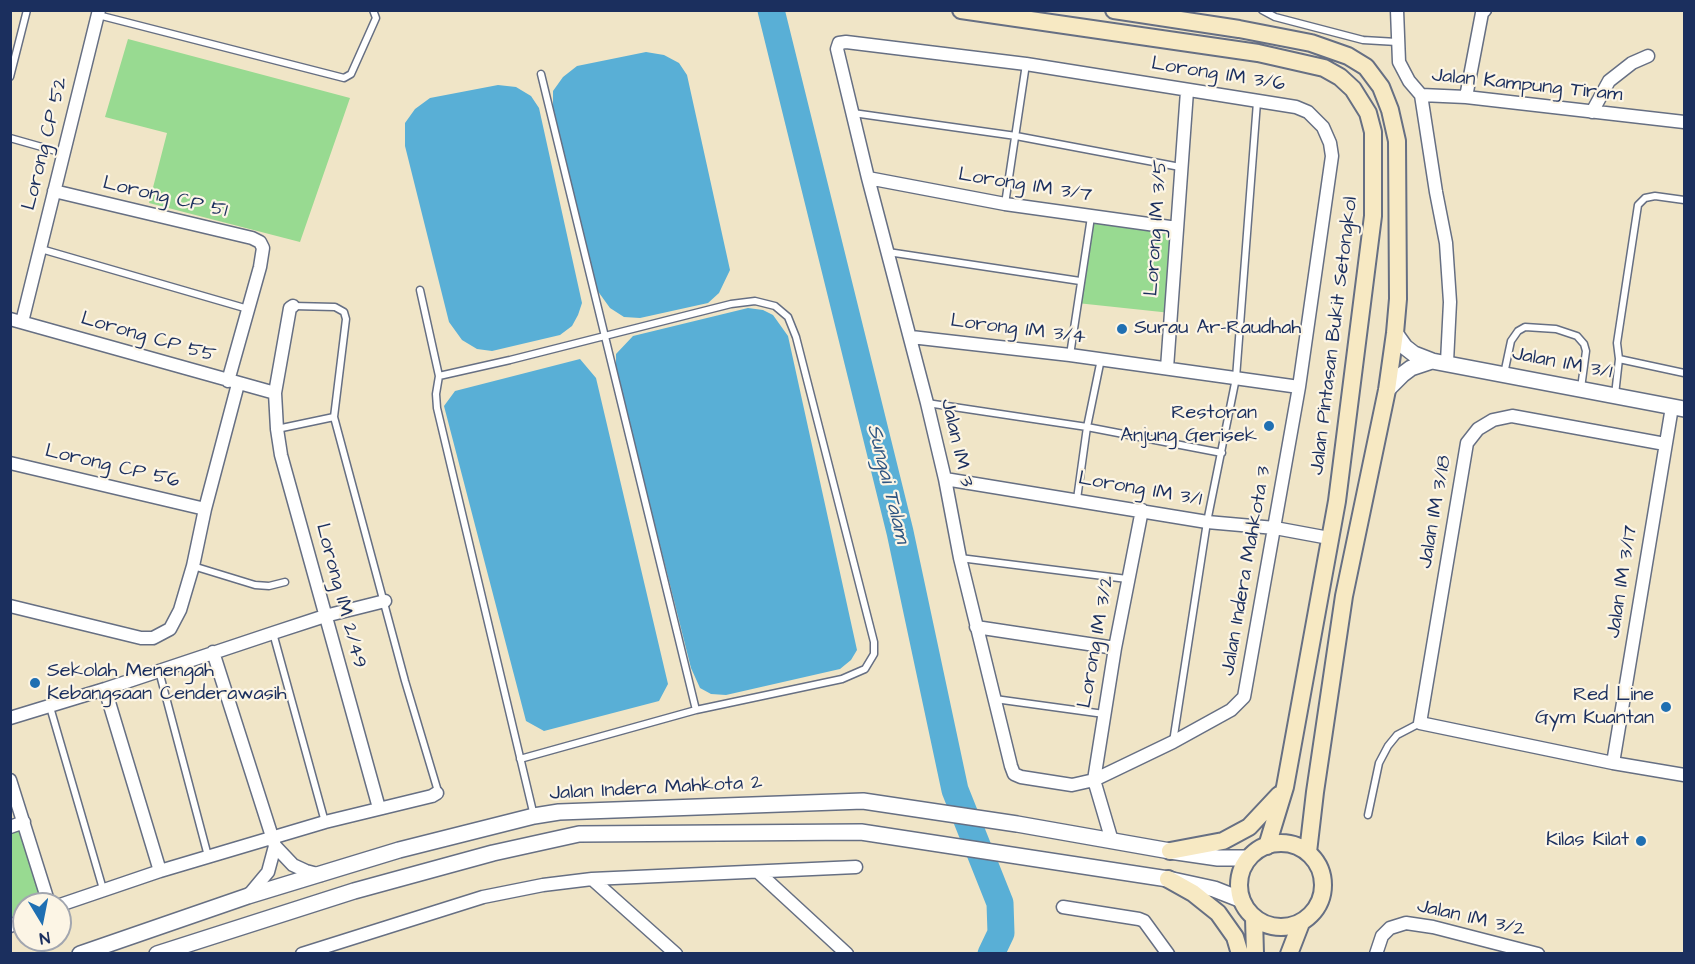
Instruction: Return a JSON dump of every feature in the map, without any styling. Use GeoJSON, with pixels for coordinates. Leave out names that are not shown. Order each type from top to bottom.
{"type":"FeatureCollection","features":[{"type":"Feature","properties":{"kind":"main road","name":"Jalan Pintasan Bukit Setongkol"},"geometry":{"type":"LineString","coordinates":[[961,10],[1290,59],[1324,68],[1340,77],[1353,89],[1368,112],[1373,132],[1373,216],[1337,501],[1285,787],[1267,846]]}},
{"type":"Feature","properties":{"kind":"main road"},"geometry":{"type":"LineString","coordinates":[[1114,10],[1239,29],[1311,43],[1348,56],[1366,67],[1381,87],[1390,110],[1397,141],[1398,299],[1395,333],[1387,390],[1344,596],[1308,852]]}},
{"type":"Feature","properties":{"kind":"main road"},"geometry":{"type":"LineString","coordinates":[[1170,851],[1223,841],[1249,827],[1285,787]]}},
{"type":"Feature","properties":{"kind":"main road"},"geometry":{"type":"LineString","coordinates":[[1281,843],[1295,845],[1308,852],[1320,869],[1324,890],[1320,903],[1301,923],[1289,927],[1264,924],[1254,918],[1242,900],[1239,885],[1242,871],[1249,858],[1267,846],[1281,843]]}},
{"type":"Feature","properties":{"kind":"main road"},"geometry":{"type":"LineString","coordinates":[[1168,879],[1193,893],[1218,913],[1235,937],[1240,954]]}},
{"type":"Feature","properties":{"kind":"main road"},"geometry":{"type":"LineString","coordinates":[[1254,918],[1255,954]]}},
{"type":"Feature","properties":{"kind":"main road"},"geometry":{"type":"LineString","coordinates":[[1289,954],[1301,923]]}},
{"type":"Feature","properties":{"kind":"street","name":"Jalan Kampung Tiram"},"geometry":{"type":"LineString","coordinates":[[1397,10],[1399,62],[1403,72],[1421,95],[1466,97],[1684,122]]}},
{"type":"Feature","properties":{"kind":"street"},"geometry":{"type":"LineString","coordinates":[[1466,97],[1485,10]]}},
{"type":"Feature","properties":{"kind":"street","name":"Lorong CP 52"},"geometry":{"type":"LineString","coordinates":[[16,321],[41,249],[99,13]]}},
{"type":"Feature","properties":{"kind":"street","name":"Lorong IM 3/6"},"geometry":{"type":"LineString","coordinates":[[839,43],[1026,64],[1296,107],[1308,112],[1323,127],[1330,143],[1332,156],[1299,387]]}},
{"type":"Feature","properties":{"kind":"street","name":"Jalan IM 3"},"geometry":{"type":"LineString","coordinates":[[839,43],[837,49],[852,113],[911,337],[945,479],[976,627],[1011,766],[1014,774],[1021,777],[1072,785],[1094,780]]}},
{"type":"Feature","properties":{"kind":"street"},"geometry":{"type":"LineString","coordinates":[[1592,112],[1609,81],[1627,66],[1648,56]]}},
{"type":"Feature","properties":{"kind":"street","name":"Lorong IM 3/5"},"geometry":{"type":"LineString","coordinates":[[1167,368],[1187,91]]}},
{"type":"Feature","properties":{"kind":"street"},"geometry":{"type":"LineString","coordinates":[[1387,390],[1412,368],[1440,361],[1450,302],[1446,243],[1421,95]]}},
{"type":"Feature","properties":{"kind":"street","name":"Lorong IM 3/7"},"geometry":{"type":"LineString","coordinates":[[868,178],[1005,204],[1177,228]]}},
{"type":"Feature","properties":{"kind":"street","name":"Lorong CP 51"},"geometry":{"type":"LineString","coordinates":[[54,191],[252,238],[260,242],[263,248],[260,267],[249,309]]}},
{"type":"Feature","properties":{"kind":"street","name":"Lorong IM 2/49"},"geometry":{"type":"LineString","coordinates":[[294,306],[290,308],[276,393],[277,429],[281,455],[379,808]]}},
{"type":"Feature","properties":{"kind":"street"},"geometry":{"type":"LineString","coordinates":[[10,606],[141,638],[162,635],[176,622],[193,566],[249,309]]}},
{"type":"Feature","properties":{"kind":"street","name":"Lorong CP 55"},"geometry":{"type":"LineString","coordinates":[[16,321],[276,393]]}},
{"type":"Feature","properties":{"kind":"street","name":"Jalan IM 3/1"},"geometry":{"type":"LineString","coordinates":[[1395,333],[1414,354],[1440,361],[1678,408]]}},
{"type":"Feature","properties":{"kind":"street","name":"Lorong IM 3/4"},"geometry":{"type":"LineString","coordinates":[[911,337],[1070,355],[1299,387]]}},
{"type":"Feature","properties":{"kind":"street","name":"Jalan Indera Mahkota 3"},"geometry":{"type":"LineString","coordinates":[[1094,780],[1173,742],[1231,710],[1244,697],[1299,387]]}},
{"type":"Feature","properties":{"kind":"street","name":"Jalan IM 3/17"},"geometry":{"type":"LineString","coordinates":[[1613,763],[1665,444],[1678,408]]}},
{"type":"Feature","properties":{"kind":"street","name":"Jalan IM 3/18"},"geometry":{"type":"LineString","coordinates":[[1420,723],[1467,443],[1478,429],[1493,420],[1512,416],[1665,444]]}},
{"type":"Feature","properties":{"kind":"street","name":"Lorong CP 56"},"geometry":{"type":"LineString","coordinates":[[10,463],[205,509]]}},
{"type":"Feature","properties":{"kind":"street","name":"Lorong IM 3/1"},"geometry":{"type":"LineString","coordinates":[[945,479],[1207,522],[1275,528],[1329,537]]}},
{"type":"Feature","properties":{"kind":"street","name":"Lorong IM 3/2"},"geometry":{"type":"LineString","coordinates":[[1094,780],[1127,579],[1142,510]]}},
{"type":"Feature","properties":{"kind":"street"},"geometry":{"type":"LineString","coordinates":[[10,718],[50,707],[325,616],[385,602]]}},
{"type":"Feature","properties":{"kind":"street"},"geometry":{"type":"LineString","coordinates":[[976,627],[1115,648]]}},
{"type":"Feature","properties":{"kind":"street"},"geometry":{"type":"LineString","coordinates":[[213,652],[274,842],[293,865],[322,875]]}},
{"type":"Feature","properties":{"kind":"street"},"geometry":{"type":"LineString","coordinates":[[105,689],[160,870]]}},
{"type":"Feature","properties":{"kind":"street"},"geometry":{"type":"LineString","coordinates":[[1420,723],[1613,763],[1684,775]]}},
{"type":"Feature","properties":{"kind":"street"},"geometry":{"type":"LineString","coordinates":[[10,780],[45,892]]}},
{"type":"Feature","properties":{"kind":"street"},"geometry":{"type":"LineString","coordinates":[[1094,780],[1112,841]]}},
{"type":"Feature","properties":{"kind":"street"},"geometry":{"type":"LineString","coordinates":[[72,900],[160,870],[208,856],[274,842],[326,822],[437,793]]}},
{"type":"Feature","properties":{"kind":"street","name":"Jalan Indera Mahkota 2"},"geometry":{"type":"LineString","coordinates":[[80,954],[248,897],[399,850],[534,816],[559,812],[863,801],[1017,824],[1170,851],[1218,858],[1249,858]]}},
{"type":"Feature","properties":{"kind":"street"},"geometry":{"type":"LineString","coordinates":[[10,827],[24,822]]}},
{"type":"Feature","properties":{"kind":"street","name":"Jalan Indera Mahkota 2"},"geometry":{"type":"LineString","coordinates":[[157,954],[354,891],[493,853],[579,834],[861,832],[1168,879],[1214,889],[1242,900]]}},
{"type":"Feature","properties":{"kind":"street"},"geometry":{"type":"LineString","coordinates":[[248,897],[268,872],[274,842]]}},
{"type":"Feature","properties":{"kind":"street"},"geometry":{"type":"LineString","coordinates":[[302,954],[483,897],[543,885],[592,879],[856,867]]}},
{"type":"Feature","properties":{"kind":"street"},"geometry":{"type":"LineString","coordinates":[[758,872],[847,954]]}},
{"type":"Feature","properties":{"kind":"street"},"geometry":{"type":"LineString","coordinates":[[592,879],[676,954]]}},
{"type":"Feature","properties":{"kind":"street"},"geometry":{"type":"LineString","coordinates":[[1063,907],[1144,921],[1168,954]]}},
{"type":"Feature","properties":{"kind":"street","name":"Jalan IM 3/2"},"geometry":{"type":"LineString","coordinates":[[1376,954],[1382,936],[1390,928],[1406,923],[1433,927],[1538,954]]}},
{"type":"Feature","properties":{"kind":"lane"},"geometry":{"type":"LineString","coordinates":[[10,77],[27,10]]}},
{"type":"Feature","properties":{"kind":"lane"},"geometry":{"type":"LineString","coordinates":[[99,13],[344,78],[351,74],[376,18],[373,10]]}},
{"type":"Feature","properties":{"kind":"lane"},"geometry":{"type":"LineString","coordinates":[[1262,10],[1289,21],[1362,40],[1397,42]]}},
{"type":"Feature","properties":{"kind":"lane"},"geometry":{"type":"LineString","coordinates":[[1005,204],[1026,64]]}},
{"type":"Feature","properties":{"kind":"lane"},"geometry":{"type":"LineString","coordinates":[[541,74],[696,710]]}},
{"type":"Feature","properties":{"kind":"lane"},"geometry":{"type":"LineString","coordinates":[[1173,742],[1207,522],[1236,378],[1257,102]]}},
{"type":"Feature","properties":{"kind":"lane"},"geometry":{"type":"LineString","coordinates":[[852,113],[1016,136],[1180,167]]}},
{"type":"Feature","properties":{"kind":"lane"},"geometry":{"type":"LineString","coordinates":[[10,138],[63,153]]}},
{"type":"Feature","properties":{"kind":"lane"},"geometry":{"type":"LineString","coordinates":[[1615,396],[1619,359],[1618,329],[1638,205],[1645,198],[1655,196],[1684,200]]}},
{"type":"Feature","properties":{"kind":"lane"},"geometry":{"type":"LineString","coordinates":[[1070,355],[1091,217]]}},
{"type":"Feature","properties":{"kind":"lane"},"geometry":{"type":"LineString","coordinates":[[41,249],[249,309]]}},
{"type":"Feature","properties":{"kind":"lane"},"geometry":{"type":"LineString","coordinates":[[887,252],[1080,281]]}},
{"type":"Feature","properties":{"kind":"lane"},"geometry":{"type":"LineString","coordinates":[[420,290],[439,376],[436,394],[437,408],[534,816]]}},
{"type":"Feature","properties":{"kind":"lane"},"geometry":{"type":"LineString","coordinates":[[439,376],[731,304],[755,301],[775,306],[788,317],[796,336],[874,642],[874,654],[865,669],[842,679],[696,710],[520,759]]}},
{"type":"Feature","properties":{"kind":"lane"},"geometry":{"type":"LineString","coordinates":[[294,306],[335,308],[344,312],[346,320],[334,417],[437,793]]}},
{"type":"Feature","properties":{"kind":"lane"},"geometry":{"type":"LineString","coordinates":[[1504,374],[1511,341],[1518,330],[1525,327],[1556,329],[1577,336],[1584,344],[1586,351],[1580,389]]}},
{"type":"Feature","properties":{"kind":"lane"},"geometry":{"type":"LineString","coordinates":[[1077,500],[1087,427],[1101,359]]}},
{"type":"Feature","properties":{"kind":"lane"},"geometry":{"type":"LineString","coordinates":[[1619,359],[1684,373]]}},
{"type":"Feature","properties":{"kind":"lane"},"geometry":{"type":"LineString","coordinates":[[927,403],[1087,427],[1222,453]]}},
{"type":"Feature","properties":{"kind":"lane"},"geometry":{"type":"LineString","coordinates":[[277,429],[334,417]]}},
{"type":"Feature","properties":{"kind":"lane"},"geometry":{"type":"LineString","coordinates":[[960,558],[1127,579]]}},
{"type":"Feature","properties":{"kind":"lane"},"geometry":{"type":"LineString","coordinates":[[193,566],[255,585],[269,586],[285,582]]}},
{"type":"Feature","properties":{"kind":"lane"},"geometry":{"type":"LineString","coordinates":[[273,633],[326,822]]}},
{"type":"Feature","properties":{"kind":"lane"},"geometry":{"type":"LineString","coordinates":[[159,671],[208,856]]}},
{"type":"Feature","properties":{"kind":"lane"},"geometry":{"type":"LineString","coordinates":[[995,699],[1104,714]]}},
{"type":"Feature","properties":{"kind":"lane"},"geometry":{"type":"LineString","coordinates":[[50,707],[102,889]]}},
{"type":"Feature","properties":{"kind":"lane"},"geometry":{"type":"LineString","coordinates":[[1368,815],[1379,763],[1388,746],[1397,735],[1420,723]]}},
{"type":"Feature","properties":{"kind":"green space"},"geometry":{"type":"Polygon","coordinates":[[[128,39],[350,98],[300,242],[149,203],[167,133],[105,117],[128,39]]]}},
{"type":"Feature","properties":{"kind":"green space"},"geometry":{"type":"Polygon","coordinates":[[[1091,217],[1177,228],[1171,313],[1077,303],[1091,217]]]}},
{"type":"Feature","properties":{"kind":"green space"},"geometry":{"type":"Polygon","coordinates":[[[18,820],[41,892],[12,892],[11,918],[10,823],[18,820]]]}},
{"type":"Feature","properties":{"kind":"water"},"geometry":{"type":"Polygon","coordinates":[[[646,52],[664,55],[679,63],[687,75],[730,270],[719,293],[708,303],[640,318],[624,317],[610,308],[597,290],[553,114],[553,91],[563,77],[577,66],[646,52]]]}},
{"type":"Feature","properties":{"kind":"water"},"geometry":{"type":"Polygon","coordinates":[[[498,85],[516,87],[531,96],[539,108],[582,303],[572,326],[560,335],[492,351],[477,349],[462,340],[449,322],[405,146],[405,123],[415,109],[430,98],[498,85]]]}},
{"type":"Feature","properties":{"kind":"water"},"geometry":{"type":"Polygon","coordinates":[[[748,308],[763,310],[773,315],[788,336],[857,650],[851,660],[840,669],[726,695],[711,694],[700,688],[691,668],[616,370],[616,354],[633,336],[748,308]]]}},
{"type":"Feature","properties":{"kind":"water"},"geometry":{"type":"Polygon","coordinates":[[[580,359],[596,378],[668,684],[659,701],[544,731],[526,721],[444,406],[455,391],[580,359]]]}},
{"type":"Feature","properties":{"kind":"waterway","name":"Sungai Talam"},"geometry":{"type":"LineString","coordinates":[[771,10],[900,532],[955,790],[1000,903],[1001,933],[991,954]]}},
{"type":"Feature","properties":{"kind":"place","name":"Surau Ar-Raudhah"},"geometry":{"type":"Point","coordinates":[1122,329]}},
{"type":"Feature","properties":{"kind":"place","name":"Restoran Anjung Gerisek"},"geometry":{"type":"Point","coordinates":[1269,426]}},
{"type":"Feature","properties":{"kind":"place","name":"Sekolah Menengah Kebangsaan Cenderawasih"},"geometry":{"type":"Point","coordinates":[35,683]}},
{"type":"Feature","properties":{"kind":"place","name":"Red Line Gym Kuantan"},"geometry":{"type":"Point","coordinates":[1666,707]}},
{"type":"Feature","properties":{"kind":"place","name":"Kilas Kilat"},"geometry":{"type":"Point","coordinates":[1641,841]}}]}
